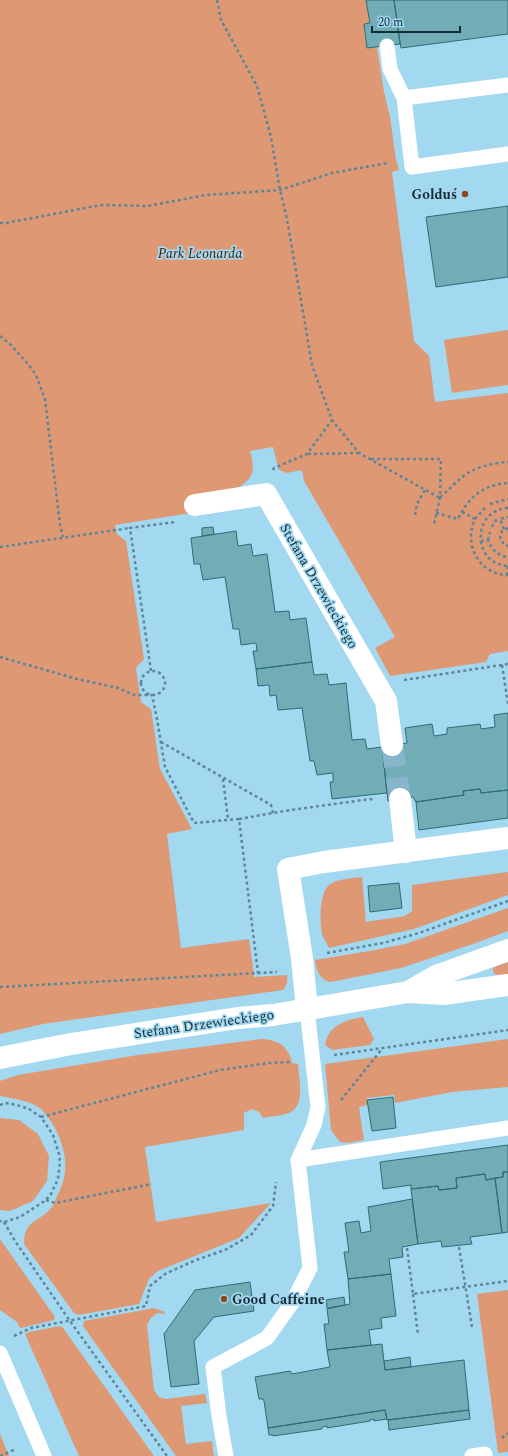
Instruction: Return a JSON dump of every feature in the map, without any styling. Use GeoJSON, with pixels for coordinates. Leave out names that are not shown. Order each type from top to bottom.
{"type":"FeatureCollection","features":[{"type":"Feature","properties":{"kind":"street"},"geometry":{"type":"LineString","coordinates":[[195,505],[266,494]]}},
{"type":"Feature","properties":{"kind":"street","name":"Stefana Drzewieckiego"},"geometry":{"type":"LineString","coordinates":[[266,494],[386,701],[392,745]]}},
{"type":"Feature","properties":{"kind":"street"},"geometry":{"type":"LineString","coordinates":[[401,808],[406,852]]}},
{"type":"Feature","properties":{"kind":"street"},"geometry":{"type":"LineString","coordinates":[[308,1009],[302,958],[288,869],[324,862],[508,838]]}},
{"type":"Feature","properties":{"kind":"street","name":"Stefana Drzewieckiego"},"geometry":{"type":"LineString","coordinates":[[408,992],[436,976],[508,950]]}},
{"type":"Feature","properties":{"kind":"street","name":"Stefana Drzewieckiego"},"geometry":{"type":"LineString","coordinates":[[7,1056],[70,1044],[308,1009],[408,992],[444,994],[508,986]]}},
{"type":"Feature","properties":{"kind":"lane"},"geometry":{"type":"LineString","coordinates":[[387,46],[390,70],[404,98],[412,167],[508,154]]}},
{"type":"Feature","properties":{"kind":"lane"},"geometry":{"type":"LineString","coordinates":[[404,98],[508,85]]}},
{"type":"Feature","properties":{"kind":"lane"},"geometry":{"type":"LineString","coordinates":[[226,1456],[213,1367],[267,1338],[292,1303],[310,1268],[298,1160],[314,1125],[318,1107],[308,1009]]}},
{"type":"Feature","properties":{"kind":"lane"},"geometry":{"type":"LineString","coordinates":[[298,1160],[508,1128]]}},
{"type":"Feature","properties":{"kind":"lane"},"geometry":{"type":"LineString","coordinates":[[0,1353],[44,1456]]}},
{"type":"Feature","properties":{"kind":"lane"},"geometry":{"type":"LineString","coordinates":[[472,1456],[485,1454],[485,1456]]}},
{"type":"Feature","properties":{"kind":"path"},"geometry":{"type":"LineString","coordinates":[[217,0],[221,20],[257,86],[270,137],[287,219],[312,365],[332,420],[359,453],[440,498]]}},
{"type":"Feature","properties":{"kind":"path"},"geometry":{"type":"LineString","coordinates":[[0,223],[101,205],[148,206],[206,195],[280,190],[332,173],[393,162],[412,167]]}},
{"type":"Feature","properties":{"kind":"path"},"geometry":{"type":"LineString","coordinates":[[0,336],[10,344],[36,375],[45,399],[60,525],[63,537]]}},
{"type":"Feature","properties":{"kind":"path"},"geometry":{"type":"LineString","coordinates":[[307,454],[332,420]]}},
{"type":"Feature","properties":{"kind":"path"},"geometry":{"type":"LineString","coordinates":[[266,494],[274,468],[307,454],[359,453]]}},
{"type":"Feature","properties":{"kind":"path"},"geometry":{"type":"LineString","coordinates":[[370,459],[441,459],[440,498],[434,524]]}},
{"type":"Feature","properties":{"kind":"path"},"geometry":{"type":"LineString","coordinates":[[440,498],[462,477],[472,471],[492,464],[508,462]]}},
{"type":"Feature","properties":{"kind":"path"},"geometry":{"type":"LineString","coordinates":[[436,513],[458,519],[468,502],[478,493],[493,486],[508,483]]}},
{"type":"Feature","properties":{"kind":"path"},"geometry":{"type":"LineString","coordinates":[[415,515],[419,500],[425,490]]}},
{"type":"Feature","properties":{"kind":"path"},"geometry":{"type":"LineString","coordinates":[[490,504],[508,499]]}},
{"type":"Feature","properties":{"kind":"path"},"geometry":{"type":"LineString","coordinates":[[0,547],[198,518],[195,505]]}},
{"type":"Feature","properties":{"kind":"path"},"geometry":{"type":"LineString","coordinates":[[485,508],[475,519],[473,524],[471,538],[476,557],[491,571],[508,575],[508,566],[493,562],[482,550],[480,541],[480,531],[484,521],[495,511],[508,508]]}},
{"type":"Feature","properties":{"kind":"path"},"geometry":{"type":"LineString","coordinates":[[462,512],[475,519]]}},
{"type":"Feature","properties":{"kind":"path"},"geometry":{"type":"LineString","coordinates":[[492,527],[500,518],[508,517]]}},
{"type":"Feature","properties":{"kind":"path"},"geometry":{"type":"LineString","coordinates":[[500,518],[504,529]]}},
{"type":"Feature","properties":{"kind":"path"},"geometry":{"type":"LineString","coordinates":[[130,528],[151,671]]}},
{"type":"Feature","properties":{"kind":"path"},"geometry":{"type":"LineString","coordinates":[[508,528],[504,529],[500,533],[500,537],[504,545],[508,546]]}},
{"type":"Feature","properties":{"kind":"path"},"geometry":{"type":"LineString","coordinates":[[490,532],[488,540],[495,552],[500,556],[508,557]]}},
{"type":"Feature","properties":{"kind":"path"},"geometry":{"type":"LineString","coordinates":[[480,541],[488,540]]}},
{"type":"Feature","properties":{"kind":"path"},"geometry":{"type":"LineString","coordinates":[[0,657],[77,679],[118,688],[134,695],[152,695],[161,692],[165,684],[163,675],[155,671],[151,671],[144,675],[141,682],[143,689],[148,694],[152,695]]}},
{"type":"Feature","properties":{"kind":"path"},"geometry":{"type":"LineString","coordinates":[[376,686],[422,677],[508,664]]}},
{"type":"Feature","properties":{"kind":"path"},"geometry":{"type":"LineString","coordinates":[[502,665],[508,704]]}},
{"type":"Feature","properties":{"kind":"path"},"geometry":{"type":"LineString","coordinates":[[152,695],[165,768],[194,823],[228,820],[273,812],[370,799],[379,802],[386,811],[401,808]]}},
{"type":"Feature","properties":{"kind":"path"},"geometry":{"type":"LineString","coordinates":[[161,742],[271,805],[273,812]]}},
{"type":"Feature","properties":{"kind":"path"},"geometry":{"type":"LineString","coordinates":[[223,778],[228,820]]}},
{"type":"Feature","properties":{"kind":"path"},"geometry":{"type":"LineString","coordinates":[[239,818],[258,973]]}},
{"type":"Feature","properties":{"kind":"path"},"geometry":{"type":"LineString","coordinates":[[0,987],[286,971],[302,958],[390,941],[419,933],[508,901]]}},
{"type":"Feature","properties":{"kind":"path"},"geometry":{"type":"LineString","coordinates":[[331,1056],[508,1030]]}},
{"type":"Feature","properties":{"kind":"path"},"geometry":{"type":"LineString","coordinates":[[314,1125],[330,1113],[382,1049]]}},
{"type":"Feature","properties":{"kind":"path"},"geometry":{"type":"LineString","coordinates":[[41,1117],[220,1070],[268,1062],[294,1061]]}},
{"type":"Feature","properties":{"kind":"path"},"geometry":{"type":"LineString","coordinates":[[0,1105],[4,1103],[18,1105],[29,1109],[41,1117],[53,1135],[60,1162],[58,1179],[51,1194],[46,1200],[20,1217],[4,1222],[0,1221]]}},
{"type":"Feature","properties":{"kind":"path"},"geometry":{"type":"LineString","coordinates":[[12,1337],[31,1328],[146,1306],[150,1286],[165,1274],[196,1260],[225,1250],[251,1235],[273,1206],[276,1179]]}},
{"type":"Feature","properties":{"kind":"path"},"geometry":{"type":"LineString","coordinates":[[46,1200],[55,1204],[152,1184]]}},
{"type":"Feature","properties":{"kind":"path"},"geometry":{"type":"LineString","coordinates":[[4,1222],[15,1241],[70,1321],[167,1456]]}},
{"type":"Feature","properties":{"kind":"path"},"geometry":{"type":"LineString","coordinates":[[459,1247],[472,1327]]}},
{"type":"Feature","properties":{"kind":"path"},"geometry":{"type":"LineString","coordinates":[[407,1248],[418,1335]]}},
{"type":"Feature","properties":{"kind":"path"},"geometry":{"type":"LineString","coordinates":[[413,1294],[508,1281]]}},
{"type":"Feature","properties":{"kind":"green space","name":"Park Leonarda"},"geometry":{"type":"Polygon","coordinates":[[[0,0],[366,0],[370,23],[364,24],[367,48],[377,47],[399,170],[392,172],[414,341],[429,356],[435,402],[508,393],[508,651],[490,654],[486,662],[390,676],[375,648],[395,637],[304,481],[302,470],[287,473],[279,470],[273,447],[250,451],[253,463],[252,473],[247,481],[236,489],[188,496],[191,513],[115,525],[117,534],[126,541],[144,659],[136,668],[141,702],[151,709],[160,769],[192,829],[167,834],[181,948],[249,939],[254,977],[287,975],[287,983],[283,990],[43,1024],[0,1034],[0,0]]]}},
{"type":"Feature","properties":{"kind":"green space"},"geometry":{"type":"Polygon","coordinates":[[[508,330],[508,385],[452,393],[444,340],[508,330]]]}},
{"type":"Feature","properties":{"kind":"green space"},"geometry":{"type":"Polygon","coordinates":[[[508,872],[508,895],[414,929],[329,948],[323,937],[321,910],[323,895],[329,885],[336,881],[362,877],[366,922],[405,916],[412,911],[412,885],[508,872]]]}},
{"type":"Feature","properties":{"kind":"green space"},"geometry":{"type":"Polygon","coordinates":[[[508,908],[508,931],[401,968],[331,982],[321,977],[316,967],[315,960],[405,944],[508,908]]]}},
{"type":"Feature","properties":{"kind":"green space"},"geometry":{"type":"Polygon","coordinates":[[[508,962],[508,974],[496,975],[494,973],[493,968],[508,962]]]}},
{"type":"Feature","properties":{"kind":"green space"},"geometry":{"type":"Polygon","coordinates":[[[363,1017],[374,1039],[370,1045],[332,1050],[325,1045],[327,1038],[334,1028],[344,1022],[363,1017]]]}},
{"type":"Feature","properties":{"kind":"green space"},"geometry":{"type":"Polygon","coordinates":[[[261,1039],[272,1040],[282,1045],[288,1052],[292,1063],[298,1064],[300,1097],[295,1108],[291,1112],[263,1118],[259,1112],[252,1109],[244,1113],[244,1130],[145,1147],[156,1222],[271,1203],[239,1238],[158,1271],[149,1279],[139,1304],[79,1315],[74,1313],[24,1244],[29,1226],[52,1207],[61,1188],[65,1172],[65,1156],[63,1148],[52,1123],[41,1109],[26,1102],[0,1096],[0,1081],[18,1075],[138,1055],[261,1039]]]}},
{"type":"Feature","properties":{"kind":"green space"},"geometry":{"type":"Polygon","coordinates":[[[508,1039],[508,1087],[452,1092],[395,1103],[394,1095],[367,1098],[367,1105],[359,1107],[364,1140],[348,1143],[340,1142],[331,1130],[325,1064],[508,1039]]]}},
{"type":"Feature","properties":{"kind":"green space"},"geometry":{"type":"Polygon","coordinates":[[[0,1118],[19,1120],[38,1134],[49,1156],[47,1181],[33,1201],[10,1211],[0,1210],[0,1118]]]}},
{"type":"Feature","properties":{"kind":"green space"},"geometry":{"type":"Polygon","coordinates":[[[0,1239],[55,1317],[54,1320],[20,1328],[17,1322],[0,1310],[0,1239]]]}},
{"type":"Feature","properties":{"kind":"green space"},"geometry":{"type":"Polygon","coordinates":[[[508,1290],[508,1452],[498,1453],[477,1294],[508,1290]]]}},
{"type":"Feature","properties":{"kind":"green space"},"geometry":{"type":"Polygon","coordinates":[[[154,1308],[165,1312],[164,1314],[157,1313],[151,1318],[147,1325],[154,1390],[159,1397],[166,1399],[205,1394],[207,1403],[181,1406],[186,1444],[212,1441],[214,1456],[176,1456],[83,1326],[84,1321],[154,1308]]]}},
{"type":"Feature","properties":{"kind":"green space"},"geometry":{"type":"Polygon","coordinates":[[[60,1326],[63,1328],[154,1456],[79,1456],[25,1334],[60,1326]]]}},
{"type":"Feature","properties":{"kind":"green space"},"geometry":{"type":"Polygon","coordinates":[[[0,1434],[9,1456],[0,1456],[0,1434]]]}},
{"type":"Feature","properties":{"kind":"building"},"geometry":{"type":"Polygon","coordinates":[[[366,0],[394,0],[400,44],[367,48],[364,24],[370,23],[366,0]]]}},
{"type":"Feature","properties":{"kind":"building"},"geometry":{"type":"Polygon","coordinates":[[[394,0],[508,0],[508,34],[401,48],[394,0]]]}},
{"type":"Feature","properties":{"kind":"building"},"geometry":{"type":"Polygon","coordinates":[[[508,206],[508,277],[436,287],[426,217],[508,206]]]}},
{"type":"Feature","properties":{"kind":"building"},"geometry":{"type":"Polygon","coordinates":[[[213,527],[214,534],[202,536],[202,528],[213,527]]]}},
{"type":"Feature","properties":{"kind":"building"},"geometry":{"type":"Polygon","coordinates":[[[236,531],[238,546],[251,544],[253,556],[267,554],[275,612],[289,611],[290,620],[306,618],[312,662],[256,669],[253,651],[257,651],[256,643],[241,645],[239,629],[233,629],[225,577],[203,580],[200,564],[194,564],[191,538],[236,531]]]}},
{"type":"Feature","properties":{"kind":"building"},"geometry":{"type":"Polygon","coordinates":[[[312,662],[314,675],[327,674],[329,685],[346,683],[352,740],[365,739],[367,749],[382,747],[387,793],[332,799],[330,782],[333,782],[333,773],[317,775],[314,761],[310,761],[302,708],[278,710],[276,695],[270,696],[269,685],[258,686],[256,669],[312,662]]]}},
{"type":"Feature","properties":{"kind":"building"},"geometry":{"type":"Polygon","coordinates":[[[508,713],[508,790],[481,793],[480,789],[463,791],[464,795],[416,802],[413,797],[388,801],[382,747],[407,743],[405,728],[432,724],[434,736],[447,734],[447,728],[480,724],[481,729],[495,727],[494,715],[508,713]]]}},
{"type":"Feature","properties":{"kind":"building"},"geometry":{"type":"Polygon","coordinates":[[[480,789],[481,793],[508,790],[508,818],[419,830],[416,802],[464,795],[463,791],[480,789]]]}},
{"type":"Feature","properties":{"kind":"building"},"geometry":{"type":"Polygon","coordinates":[[[399,883],[402,908],[370,912],[368,886],[399,883]]]}},
{"type":"Feature","properties":{"kind":"building"},"geometry":{"type":"Polygon","coordinates":[[[393,1097],[396,1128],[372,1131],[367,1100],[393,1097]]]}},
{"type":"Feature","properties":{"kind":"building"},"geometry":{"type":"Polygon","coordinates":[[[508,1145],[508,1172],[503,1172],[503,1177],[486,1180],[485,1174],[456,1178],[457,1188],[439,1190],[438,1186],[411,1189],[411,1185],[383,1189],[380,1162],[508,1145]]]}},
{"type":"Feature","properties":{"kind":"building"},"geometry":{"type":"Polygon","coordinates":[[[503,1172],[508,1172],[508,1232],[502,1233],[495,1178],[503,1177],[503,1172]]]}},
{"type":"Feature","properties":{"kind":"building"},"geometry":{"type":"Polygon","coordinates":[[[485,1174],[486,1180],[495,1178],[502,1233],[470,1237],[472,1244],[442,1247],[441,1241],[418,1244],[411,1189],[438,1186],[439,1190],[457,1188],[456,1178],[485,1174]]]}},
{"type":"Feature","properties":{"kind":"building"},"geometry":{"type":"Polygon","coordinates":[[[412,1199],[418,1244],[402,1247],[403,1257],[389,1259],[391,1274],[348,1279],[344,1252],[349,1252],[345,1223],[359,1221],[361,1233],[371,1231],[368,1207],[412,1199]]]}},
{"type":"Feature","properties":{"kind":"building"},"geometry":{"type":"Polygon","coordinates":[[[391,1274],[396,1316],[381,1318],[382,1328],[369,1330],[371,1345],[327,1350],[324,1324],[329,1324],[327,1309],[350,1304],[348,1279],[391,1274]]]}},
{"type":"Feature","properties":{"kind":"building"},"geometry":{"type":"Polygon","coordinates":[[[250,1282],[254,1311],[214,1317],[194,1341],[199,1384],[171,1387],[164,1334],[195,1290],[250,1282]]]}},
{"type":"Feature","properties":{"kind":"building"},"geometry":{"type":"Polygon","coordinates":[[[344,1297],[345,1305],[327,1308],[326,1300],[344,1297]]]}},
{"type":"Feature","properties":{"kind":"building"},"geometry":{"type":"Polygon","coordinates":[[[382,1344],[385,1370],[464,1360],[469,1410],[387,1420],[385,1410],[268,1428],[264,1401],[263,1399],[259,1399],[255,1377],[290,1371],[292,1374],[330,1367],[327,1350],[382,1344]]]}},
{"type":"Feature","properties":{"kind":"building"},"geometry":{"type":"Polygon","coordinates":[[[410,1357],[411,1367],[385,1370],[384,1361],[410,1357]]]}},
{"type":"Feature","properties":{"kind":"building"},"geometry":{"type":"Polygon","coordinates":[[[385,1410],[387,1419],[374,1421],[374,1419],[370,1421],[327,1428],[327,1426],[322,1427],[322,1429],[273,1436],[269,1435],[268,1428],[385,1410]]]}},
{"type":"Feature","properties":{"kind":"building"},"geometry":{"type":"Polygon","coordinates":[[[469,1410],[470,1419],[389,1430],[388,1420],[469,1410]]]}},
{"type":"Feature","properties":{"kind":"tunnel"},"geometry":{"type":"LineString","coordinates":[[392,745],[400,799]]}},
{"type":"Feature","properties":{"kind":"place","name":"Golduś"},"geometry":{"type":"Point","coordinates":[465,194]}},
{"type":"Feature","properties":{"kind":"place","name":"Good Caffeine"},"geometry":{"type":"Point","coordinates":[224,1299]}}]}
